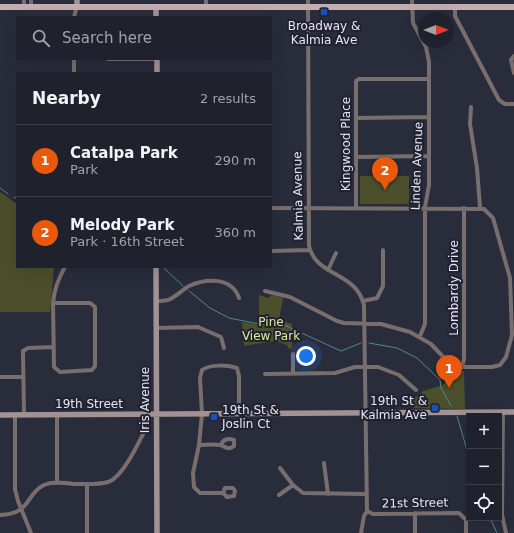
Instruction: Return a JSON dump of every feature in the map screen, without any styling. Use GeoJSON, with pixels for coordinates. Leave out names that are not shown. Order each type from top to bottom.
{"type":"FeatureCollection","features":[{"type":"Feature","properties":{"kind":"main road"},"geometry":{"type":"LineString","coordinates":[[0,7],[28,3],[156,6],[206,3],[412,3],[455,7],[514,6]]}},
{"type":"Feature","properties":{"kind":"street"},"geometry":{"type":"LineString","coordinates":[[74,16],[77,3]]}},
{"type":"Feature","properties":{"kind":"street","name":"Kalmia Avenue"},"geometry":{"type":"LineString","coordinates":[[308,3],[308,208],[310,250],[316,261],[328,270],[353,284],[363,301],[367,511],[364,516],[361,533]]}},
{"type":"Feature","properties":{"kind":"street","name":"Linden Avenue"},"geometry":{"type":"LineString","coordinates":[[412,3],[413,23],[426,47],[429,79],[429,185],[425,207],[425,324],[420,336]]}},
{"type":"Feature","properties":{"kind":"street"},"geometry":{"type":"LineString","coordinates":[[156,6],[156,16]]}},
{"type":"Feature","properties":{"kind":"street"},"geometry":{"type":"LineString","coordinates":[[455,7],[456,16],[499,100],[505,104],[514,104]]}},
{"type":"Feature","properties":{"kind":"street"},"geometry":{"type":"LineString","coordinates":[[514,56],[511,60],[514,73]]}},
{"type":"Feature","properties":{"kind":"street"},"geometry":{"type":"LineString","coordinates":[[74,60],[74,72]]}},
{"type":"Feature","properties":{"kind":"street"},"geometry":{"type":"LineString","coordinates":[[156,60],[157,72]]}},
{"type":"Feature","properties":{"kind":"street","name":"Kingwood Place"},"geometry":{"type":"LineString","coordinates":[[356,207],[356,81],[360,79],[429,79]]}},
{"type":"Feature","properties":{"kind":"street"},"geometry":{"type":"LineString","coordinates":[[471,107],[470,124],[477,168],[480,208]]}},
{"type":"Feature","properties":{"kind":"street"},"geometry":{"type":"LineString","coordinates":[[356,118],[429,117]]}},
{"type":"Feature","properties":{"kind":"street"},"geometry":{"type":"LineString","coordinates":[[356,157],[429,156]]}},
{"type":"Feature","properties":{"kind":"street"},"geometry":{"type":"LineString","coordinates":[[265,291],[290,297],[344,324],[391,326],[420,336],[431,344],[450,364],[462,367],[492,367],[500,365],[506,358],[512,335],[513,323],[509,274],[493,218],[488,211],[480,208],[425,207],[272,208]]}},
{"type":"Feature","properties":{"kind":"street","name":"Lombardy Drive"},"geometry":{"type":"LineString","coordinates":[[462,367],[464,359],[464,208]]}},
{"type":"Feature","properties":{"kind":"street"},"geometry":{"type":"LineString","coordinates":[[272,251],[310,250]]}},
{"type":"Feature","properties":{"kind":"street"},"geometry":{"type":"LineString","coordinates":[[363,301],[377,298],[382,290],[383,250]]}},
{"type":"Feature","properties":{"kind":"street"},"geometry":{"type":"LineString","coordinates":[[328,270],[336,253]]}},
{"type":"Feature","properties":{"kind":"street"},"geometry":{"type":"LineString","coordinates":[[53,303],[90,303],[95,307],[94,369],[89,372],[58,371],[54,367],[53,303],[55,287],[64,268]]}},
{"type":"Feature","properties":{"kind":"street","name":"Iris Avenue"},"geometry":{"type":"LineString","coordinates":[[156,268],[158,533]]}},
{"type":"Feature","properties":{"kind":"street"},"geometry":{"type":"LineString","coordinates":[[156,301],[168,300],[188,287],[208,281],[227,283],[236,290],[239,298]]}},
{"type":"Feature","properties":{"kind":"street"},"geometry":{"type":"LineString","coordinates":[[156,328],[201,328],[222,337],[224,348]]}},
{"type":"Feature","properties":{"kind":"street"},"geometry":{"type":"LineString","coordinates":[[24,415],[23,353],[26,349],[53,347]]}},
{"type":"Feature","properties":{"kind":"street"},"geometry":{"type":"LineString","coordinates":[[293,354],[293,373]]}},
{"type":"Feature","properties":{"kind":"street"},"geometry":{"type":"LineString","coordinates":[[223,493],[200,494],[195,490],[193,474],[199,446],[202,414],[200,378],[202,370],[206,367],[225,366],[237,368],[239,414]]}},
{"type":"Feature","properties":{"kind":"street"},"geometry":{"type":"LineString","coordinates":[[264,374],[335,373],[350,368],[378,367],[392,371],[405,379],[416,390]]}},
{"type":"Feature","properties":{"kind":"street"},"geometry":{"type":"LineString","coordinates":[[0,377],[23,377]]}},
{"type":"Feature","properties":{"kind":"street"},"geometry":{"type":"LineString","coordinates":[[503,412],[502,515],[506,533]]}},
{"type":"Feature","properties":{"kind":"street","name":"19th Street"},"geometry":{"type":"LineString","coordinates":[[0,415],[514,412]]}},
{"type":"Feature","properties":{"kind":"street"},"geometry":{"type":"LineString","coordinates":[[15,415],[15,489],[31,533]]}},
{"type":"Feature","properties":{"kind":"street"},"geometry":{"type":"LineString","coordinates":[[57,415],[57,483]]}},
{"type":"Feature","properties":{"kind":"street"},"geometry":{"type":"LineString","coordinates":[[0,515],[10,514],[21,509],[40,488],[50,483],[87,485],[107,482],[117,477],[145,430]]}},
{"type":"Feature","properties":{"kind":"street"},"geometry":{"type":"LineString","coordinates":[[199,446],[221,445]]}},
{"type":"Feature","properties":{"kind":"street"},"geometry":{"type":"LineString","coordinates":[[324,463],[328,494]]}},
{"type":"Feature","properties":{"kind":"street"},"geometry":{"type":"LineString","coordinates":[[280,468],[293,485],[303,493],[366,494]]}},
{"type":"Feature","properties":{"kind":"street"},"geometry":{"type":"LineString","coordinates":[[87,485],[87,533]]}},
{"type":"Feature","properties":{"kind":"street"},"geometry":{"type":"LineString","coordinates":[[280,495],[293,485]]}},
{"type":"Feature","properties":{"kind":"street","name":"21st Street"},"geometry":{"type":"LineString","coordinates":[[367,511],[373,514],[459,513],[464,516],[466,520],[466,533]]}},
{"type":"Feature","properties":{"kind":"street"},"geometry":{"type":"LineString","coordinates":[[415,513],[415,533]]}},
{"type":"Feature","properties":{"kind":"green space"},"geometry":{"type":"Polygon","coordinates":[[[360,176],[409,176],[409,204],[360,204],[360,176]]]}},
{"type":"Feature","properties":{"kind":"green space"},"geometry":{"type":"Polygon","coordinates":[[[0,192],[16,203],[16,268],[54,268],[50,312],[0,312],[0,192]]]}},
{"type":"Feature","properties":{"kind":"green space","name":"Pine View Park"},"geometry":{"type":"Polygon","coordinates":[[[259,295],[268,298],[272,295],[283,298],[279,320],[292,324],[292,348],[289,349],[287,345],[275,341],[244,346],[242,322],[259,325],[259,295]]]}},
{"type":"Feature","properties":{"kind":"green space"},"geometry":{"type":"Polygon","coordinates":[[[456,370],[464,371],[465,409],[414,408],[414,397],[420,396],[423,391],[443,385],[456,370]]]}},
{"type":"Feature","properties":{"kind":"waterway"},"geometry":{"type":"LineString","coordinates":[[0,188],[8,194]]}},
{"type":"Feature","properties":{"kind":"waterway"},"geometry":{"type":"LineString","coordinates":[[164,268],[183,286]]}},
{"type":"Feature","properties":{"kind":"waterway"},"geometry":{"type":"LineString","coordinates":[[189,291],[210,308],[229,318],[259,324],[282,324],[341,351],[361,343]]}},
{"type":"Feature","properties":{"kind":"waterway"},"geometry":{"type":"LineString","coordinates":[[369,343],[397,348],[417,358],[440,380],[441,388],[451,406]]}},
{"type":"Feature","properties":{"kind":"waterway"},"geometry":{"type":"LineString","coordinates":[[457,416],[467,449]]}},
{"type":"Feature","properties":{"kind":"waterway"},"geometry":{"type":"LineString","coordinates":[[491,521],[497,533]]}},
{"type":"Feature","properties":{"kind":"place","name":"Broadway & Kalmia Ave"},"geometry":{"type":"Point","coordinates":[324,12]}},
{"type":"Feature","properties":{"kind":"place","name":"Melody Park"},"geometry":{"type":"Point","coordinates":[385,190]}},
{"type":"Feature","properties":{"kind":"place","name":"Catalpa Park"},"geometry":{"type":"Point","coordinates":[449,388]}},
{"type":"Feature","properties":{"kind":"place","name":"19th St & Kalmia Ave"},"geometry":{"type":"Point","coordinates":[435,408]}},
{"type":"Feature","properties":{"kind":"place","name":"19th St & Joslin Ct"},"geometry":{"type":"Point","coordinates":[214,417]}}]}
